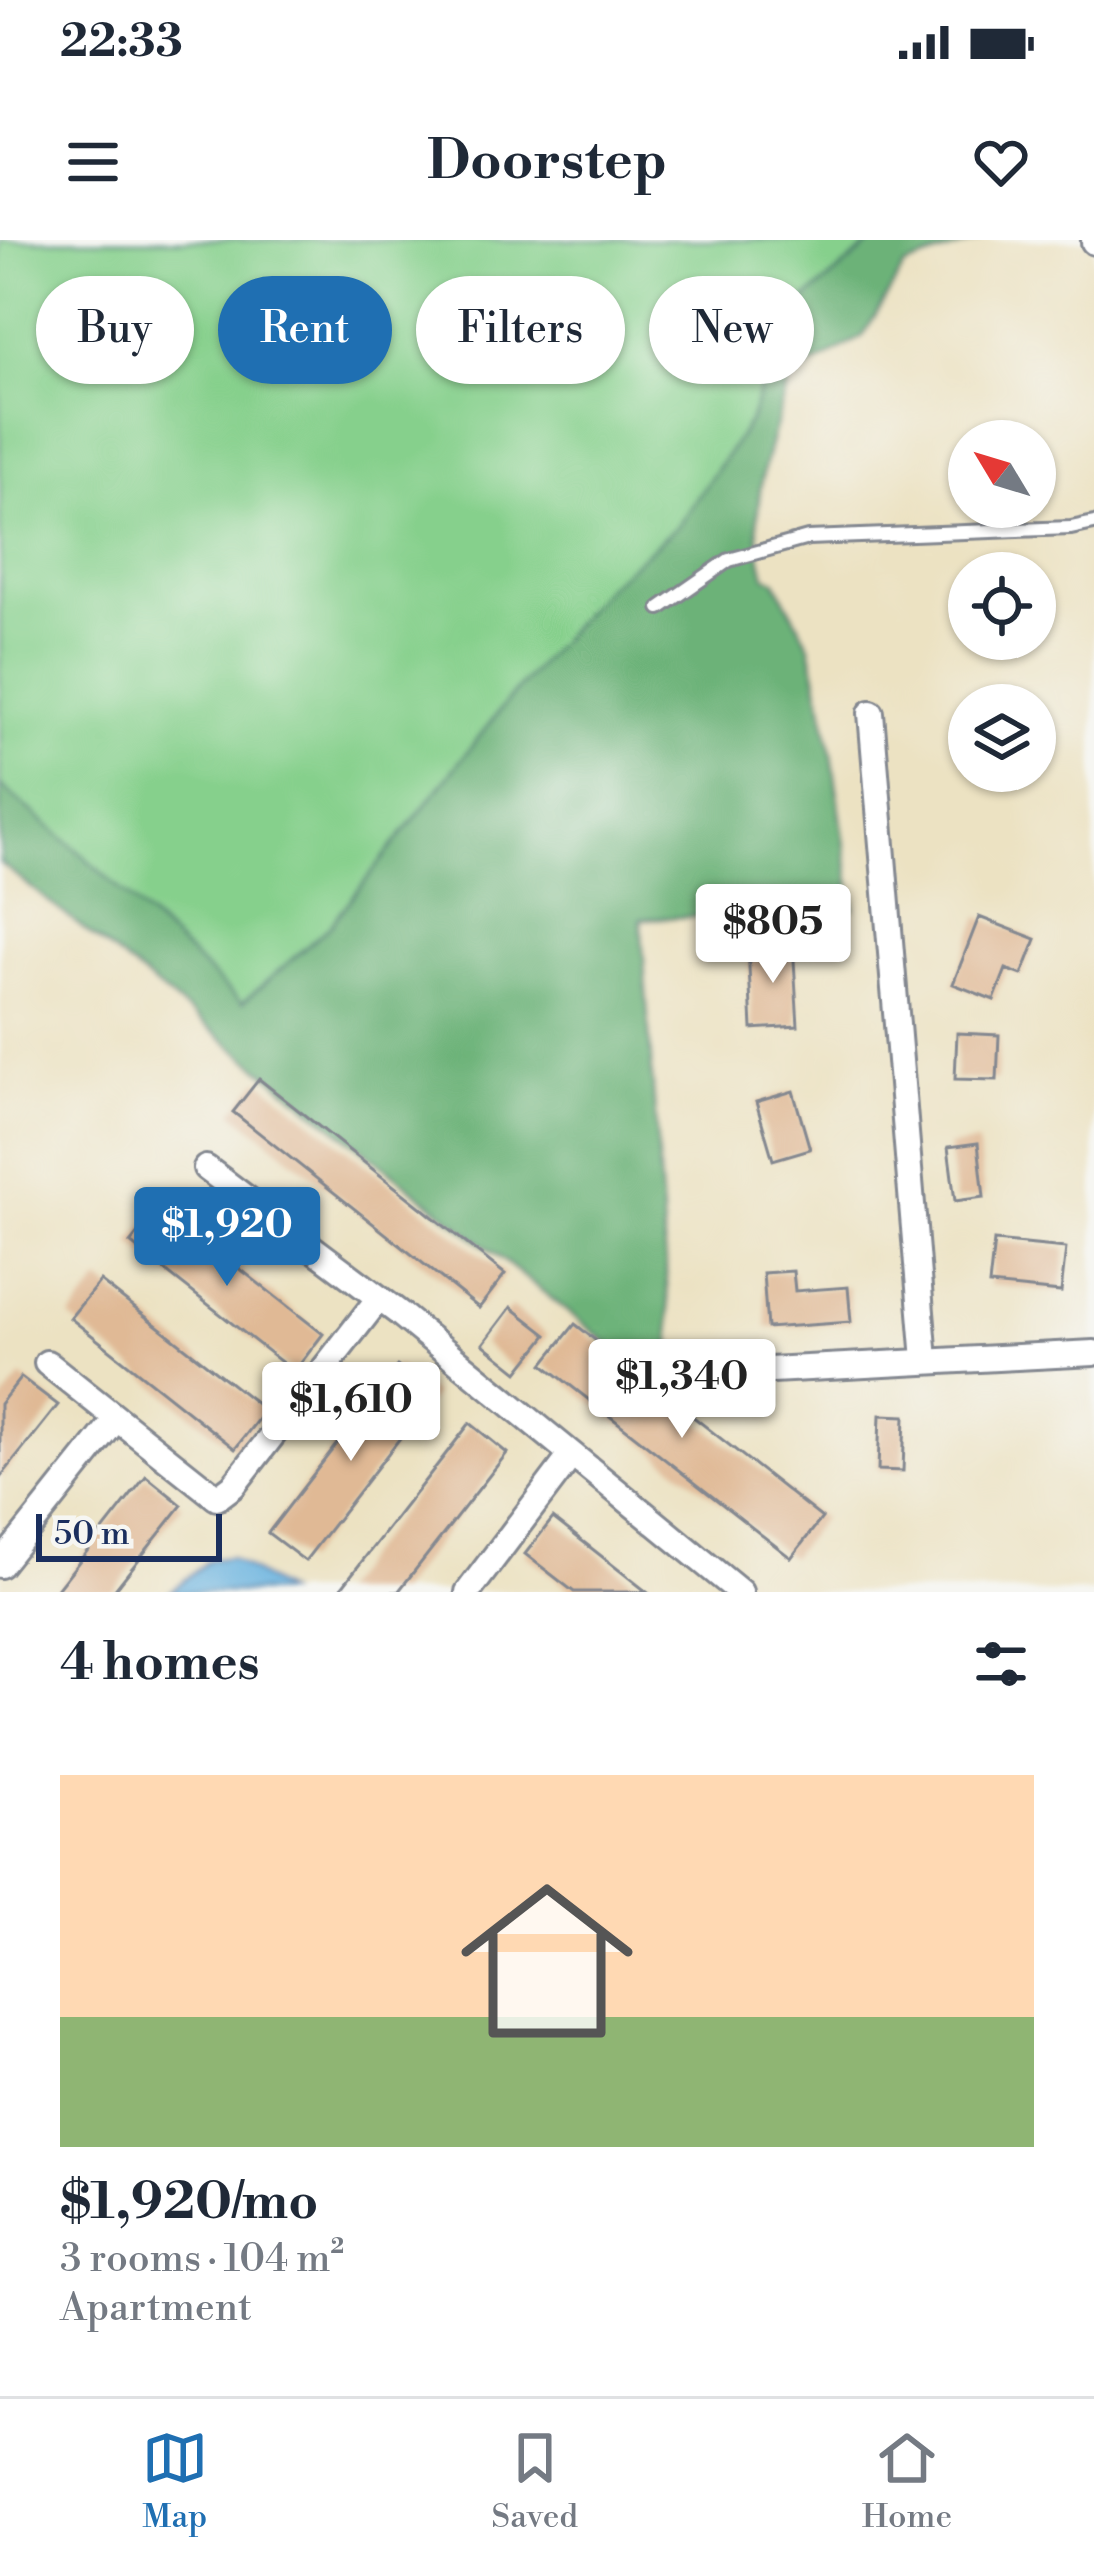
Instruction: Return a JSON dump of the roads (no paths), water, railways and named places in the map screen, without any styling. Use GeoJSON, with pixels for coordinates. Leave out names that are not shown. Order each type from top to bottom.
{"type":"FeatureCollection","features":[{"type":"Feature","properties":{"kind":"street"},"geometry":{"type":"LineString","coordinates":[[871,713],[925,1360]]}},
{"type":"Feature","properties":{"kind":"street"},"geometry":{"type":"LineString","coordinates":[[206,1168],[379,1298],[740,1592]]}},
{"type":"Feature","properties":{"kind":"street"},"geometry":{"type":"LineString","coordinates":[[47,1363],[217,1498],[232,1486],[379,1298]]}},
{"type":"Feature","properties":{"kind":"street"},"geometry":{"type":"LineString","coordinates":[[713,1373],[1094,1353]]}},
{"type":"Feature","properties":{"kind":"street"},"geometry":{"type":"LineString","coordinates":[[0,1565],[116,1419]]}},
{"type":"Feature","properties":{"kind":"street"},"geometry":{"type":"LineString","coordinates":[[468,1592],[571,1457]]}},
{"type":"Feature","properties":{"kind":"lane"},"geometry":{"type":"LineString","coordinates":[[660,608],[729,560],[808,538],[1071,528],[1094,523]]}},
{"type":"Feature","properties":{"kind":"water"},"geometry":{"type":"Polygon","coordinates":[[[230,1557],[285,1592],[170,1592],[209,1560],[230,1557]]]}}]}
